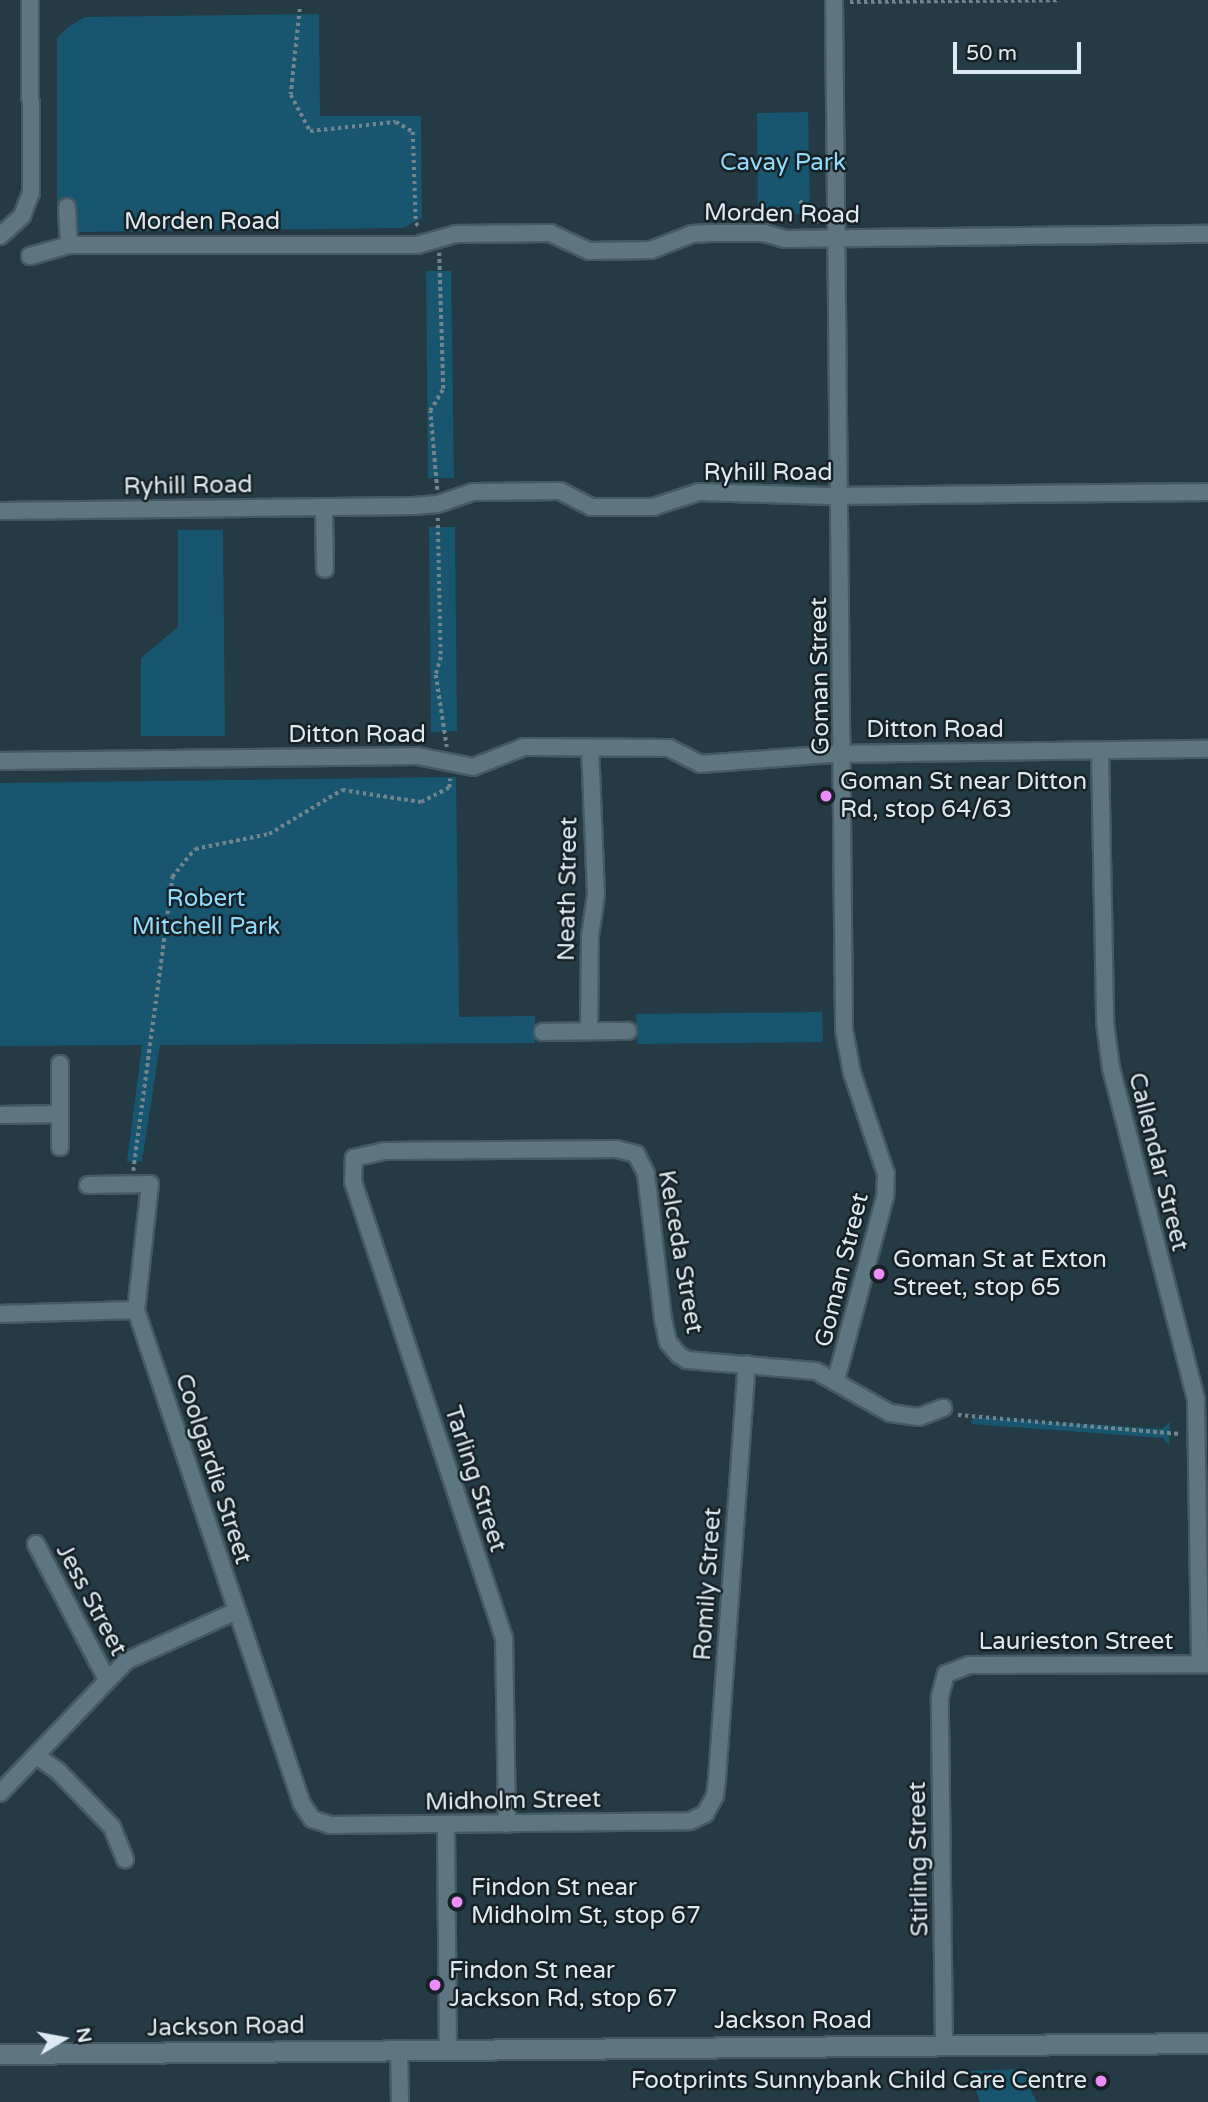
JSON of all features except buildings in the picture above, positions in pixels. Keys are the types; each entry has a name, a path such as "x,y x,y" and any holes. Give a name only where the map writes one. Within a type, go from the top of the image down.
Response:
{"street":[{"path":"0,236 22,216 31,193 30,0"},
{"name":"Goman Street","path":"836,1380 882,1210 886,1174 852,1073 844,1030 838,239 842,1"},
{"path":"67,206 69,245"},
{"name":"Morden Road","path":"30,256 69,245 435,242 456,234 550,233 589,251 652,250 692,234 711,233 838,239 1208,234"},
{"name":"Ryhill Road","path":"0,510 438,504 473,492 560,491 591,507 653,508 699,492 840,496 1208,492"},
{"path":"324,507 325,569"},
{"name":"Ditton Road","path":"0,761 417,756 452,760 473,767 524,747 669,748 700,764 844,754 1208,750"},
{"name":"Neath Street","path":"589,1031 590,936 596,895 590,748"},
{"name":"Callendar Street","path":"1100,751 1105,1023 1111,1068 1196,1399 1204,1664"},
{"path":"543,1032 628,1031"},
{"path":"60,1064 60,1147"},
{"path":"0,1115 60,1114"},
{"name":"Kelceda Street","path":"354,1158 385,1151 616,1149 636,1154 646,1174 668,1342 687,1360 816,1371 890,1413 919,1417 943,1408"},
{"name":"Tarling Street","path":"354,1158 353,1182 504,1638 507,1824"},
{"path":"88,1185 131,1184"},
{"name":"Coolgardie Street","path":"131,1184 150,1184 136,1310 302,1804 313,1819"},
{"path":"0,1314 136,1310"},
{"name":"Romily Street","path":"711,1807 717,1779 747,1364"},
{"name":"Jess Street","path":"36,1544 107,1678"},
{"path":"0,1793 38,1757 107,1678 127,1661 236,1611"},
{"name":"Laurieston Street","path":"946,1674 969,1665 1204,1664"},
{"name":"Stirling Street","path":"944,2044 940,1696 946,1674"},
{"path":"38,1757 58,1771 112,1828 125,1860"},
{"name":"Midholm Street","path":"313,1819 330,1825 690,1821 711,1807"},
{"path":"446,1825 449,2048"},
{"name":"Jackson Road","path":"0,2054 1208,2043"},
{"path":"399,2049 400,2102"}],"path":[{"path":"842,1 1059,0"},
{"path":"131,1184 172,877 195,849 269,834 342,790 401,802 437,796 449,788 452,760 442,730 436,675 441,657 438,504 430,411 443,388 442,268 435,242 416,223 413,132 396,122 310,131 291,95 300,9"},
{"path":"800,201 820,223"},
{"path":"943,1408 973,1419 1195,1435"}],"green space":[{"path":"319,14 320,116 421,116 422,218 403,228 78,232 57,228 57,38 68,27 85,17"},
{"name":"Cavay Park","path":"808,112 810,214 758,214 757,113"},
{"path":"426,271 451,271 454,478 428,478"},
{"path":"429,527 455,527 457,731 431,732"},
{"path":"178,530 223,530 225,736 141,736 141,658 178,627"},
{"name":"Robert Mitchell Park","path":"456,777 459,1017 535,1016 535,1043 160,1045 142,1161 127,1162 142,1045 0,1046 0,783"},
{"path":"822,1012 823,1042 637,1044 636,1014"},
{"path":"973,1417 1162,1429 1170,1422 1169,1446 1163,1438 971,1424"},
{"path":"1029,2069 1031,2091 1037,2102 980,2102 970,2071"}],"place":[{"name":"Goman St near Ditton Rd, stop 64/63","path":"826,796"},
{"name":"Goman St at Exton Street, stop 65","path":"879,1274"},
{"name":"Findon St near Midholm St, stop 67","path":"457,1902"},
{"name":"Findon St near Jackson Rd, stop 67","path":"435,1985"},
{"name":"Footprints Sunnybank Child Care Centre","path":"1101,2081"}]}
